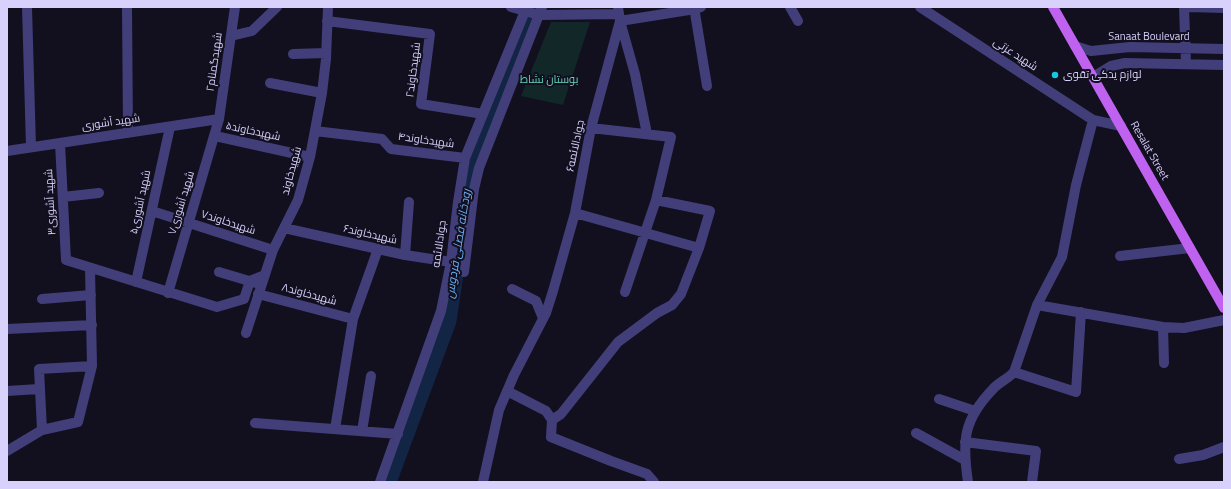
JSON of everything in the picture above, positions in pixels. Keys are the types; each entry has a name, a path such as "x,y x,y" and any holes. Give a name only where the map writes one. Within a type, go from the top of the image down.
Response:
{"main road":[{"name":"Resalat Street","path":"1053,7 1224,308"}],"street":[{"path":"27,7 31,148"},
{"path":"127,7 128,133"},
{"name":"شهیدگمنام۲","path":"220,119 234,7"},
{"path":"231,36 252,32 276,7"},
{"name":"شهیدخاوند","path":"246,333 273,250 298,200 310,157 322,93 326,53 328,7"},
{"path":"511,7 525,11 619,14 697,8 706,86"},
{"path":"790,7 798,21"},
{"name":"شهید عزتی","path":"920,7 1093,120 1121,126"},
{"path":"1184,7 1186,64"},
{"path":"1189,7 1224,8"},
{"name":"جوادالائمه","path":"380,482 441,312 451,262 465,158 525,11"},
{"path":"464,272 478,168 540,11"},
{"path":"619,14 635,74 647,134"},
{"name":"جوادالائمه۶","path":"483,482 499,410 544,318 553,291 574,213 591,128 619,14"},
{"name":"شهیدخاوند۲","path":"327,20 430,34 421,104 483,114"},
{"name":"Sanaat Boulevard","path":"1075,46 1091,51 1130,47 1224,49"},
{"path":"293,54 326,53"},
{"path":"1093,77 1111,66 1125,63 1224,65"},
{"path":"270,83 322,93"},
{"name":"شهید آشوری","path":"7,151 220,119"},
{"name":"شهید آشوری۷","path":"168,293 220,119"},
{"path":"968,482 964,442 968,426 975,411 994,388 1014,372 1036,305 1062,257 1076,185 1093,120"},
{"name":"شهید آشوری۵","path":"136,282 170,127"},
{"path":"591,128 671,136 656,200 625,292"},
{"name":"شهیدخاوند۴","path":"315,131 382,139 390,149 465,158"},
{"name":"شهیدخاوند۵","path":"214,136 310,157"},
{"name":"شهید آشوری۳","path":"60,143 66,260 90,268"},
{"path":"63,197 99,193"},
{"path":"552,420 561,414 618,342 657,313 672,305 681,294 699,248 710,212 656,200"},
{"path":"405,255 409,202"},
{"name":"شهیدخاوند۷","path":"152,211 273,250"},
{"path":"574,213 699,248"},
{"name":"شهیدخاوند۶","path":"284,228 405,255 451,262"},
{"path":"1120,256 1190,248"},
{"path":"335,428 353,319 378,249"},
{"path":"7,451 42,430 78,422 92,366 90,268 217,307 244,299 250,281"},
{"path":"219,272 262,284"},
{"name":"شهیدخاوند۸","path":"262,284 353,319"},
{"path":"512,290 536,301 544,318"},
{"path":"42,299 91,295"},
{"path":"1036,305 1163,327 1184,328 1224,320"},
{"path":"1014,372 1076,392 1081,312"},
{"path":"7,329 92,325"},
{"path":"1163,327 1164,363"},
{"path":"42,430 39,369 92,366"},
{"path":"362,431 371,376"},
{"path":"7,391 39,389"},
{"path":"507,391 546,411 552,420 552,437 647,474 654,482"},
{"path":"939,399 975,411"},
{"path":"255,423 398,434"},
{"path":"916,433 965,460"},
{"path":"964,442 1036,451 1032,482"},
{"path":"1179,459 1203,455 1224,447"}],"green space":[{"name":"بوستان نشاط","path":"551,22 590,22 563,105 521,96"}],"waterway":[{"name":"رودخانه فصلی فردوس","path":"388,482 448,321 470,173 489,120 534,7"}],"place":[{"name":"لوازم یدکی تقوی","path":"1055,75"}]}
